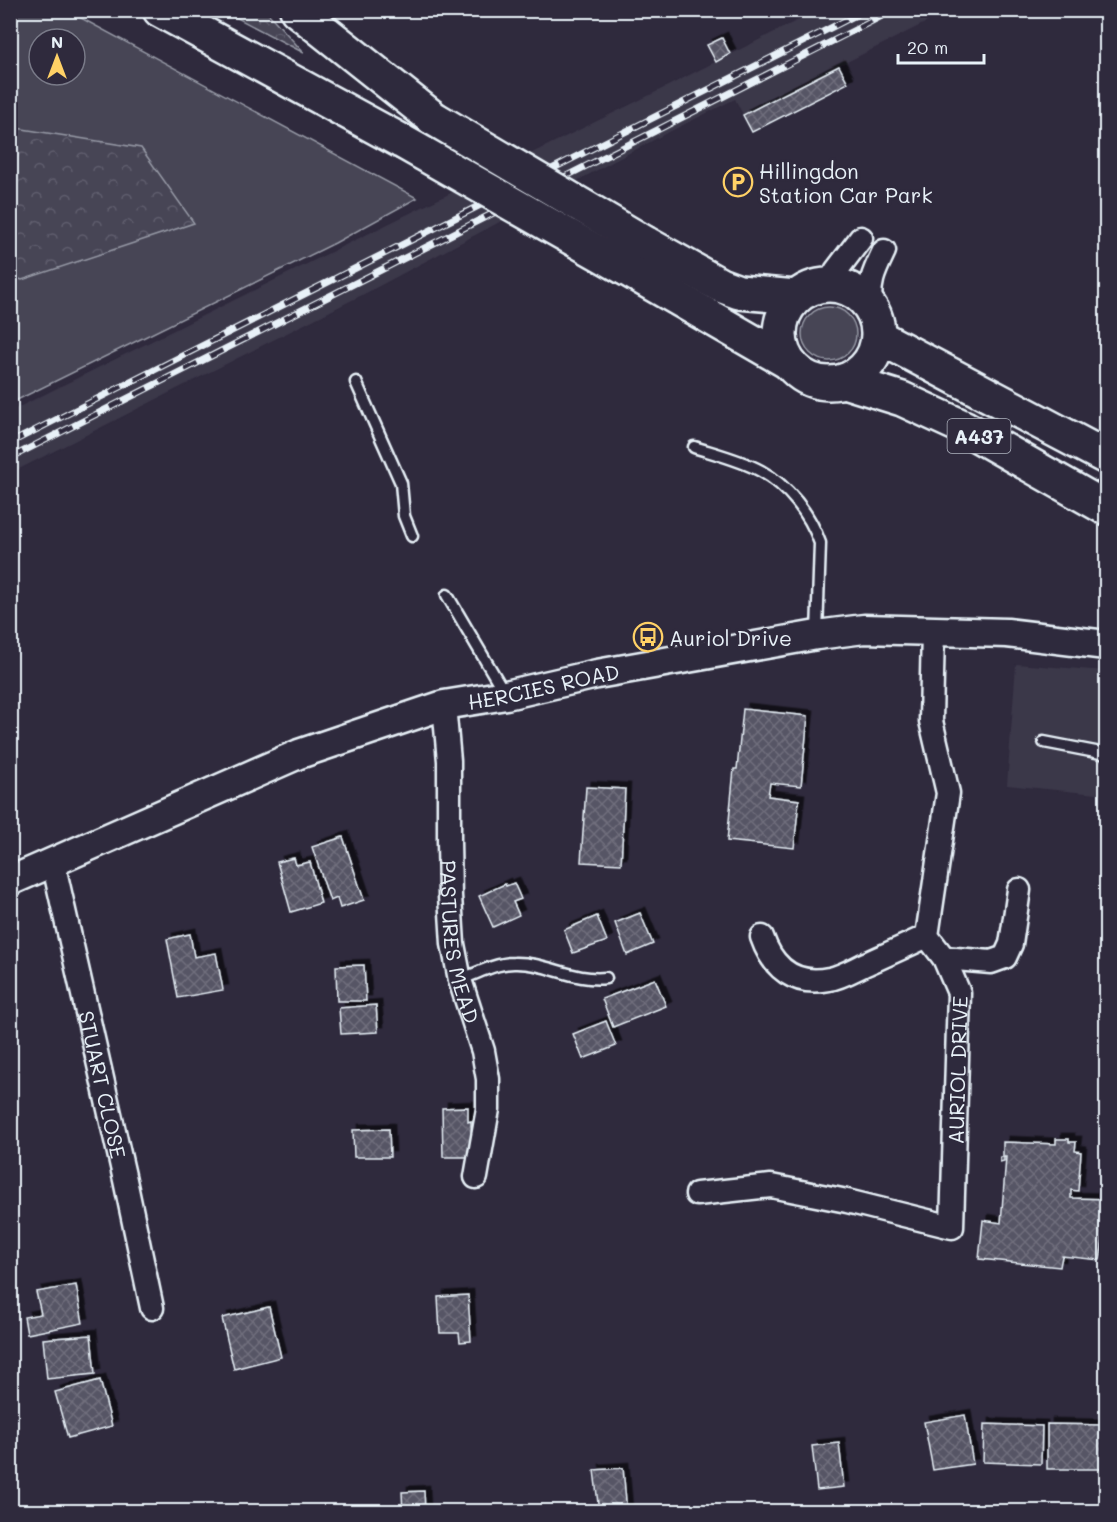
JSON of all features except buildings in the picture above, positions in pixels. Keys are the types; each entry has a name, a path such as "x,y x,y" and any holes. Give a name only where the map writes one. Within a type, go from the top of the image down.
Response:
{"main road":[{"path":"160,10 403,142 635,255 739,292 796,297"},
{"path":"297,10 433,118 635,255 788,362 804,376 824,383 844,381 861,371 873,357 875,322 859,294 844,287 828,284 811,288 796,297 785,311 780,328 781,346 788,362"},
{"name":"A437","path":"875,322 1107,457"},
{"name":"A437","path":"844,381 902,399 964,428 1107,508"}],"street":[{"path":"828,284 861,238"},
{"path":"875,322 869,290 876,267 885,251"},
{"name":"HERCIES ROAD","path":"10,881 299,754 444,705 506,695 597,674 864,629 1007,633 1107,645"},
{"path":"762,937 767,952 779,968 794,977 811,981 831,979 927,936 948,793 931,721 933,630"},
{"name":"PASTURES MEAD","path":"444,705 449,761 450,896 453,944 460,980 483,1051 488,1080 488,1109 476,1177"},
{"name":"STUART CLOSE","path":"53,862 152,1308"},
{"path":"944,958 991,963 1005,957 1011,944 1018,890"},
{"name":"AURIOL DRIVE","path":"697,1194 771,1186 847,1201 951,1227 959,993 944,958 927,936"}],"lane":[{"path":"356,382 401,483 404,516 412,536"},
{"path":"694,447 762,471 793,497 809,518 820,543 818,635"},
{"path":"447,595 506,695"},
{"path":"1044,742 1107,754"},
{"path":"460,980 490,968 512,963 532,964 580,978 594,980 606,978"}],"shaded area":[{"path":"816,11 949,11 839,66 848,83 752,132 735,99 366,293 11,473 11,411 715,62 707,45 722,38 731,54"},
{"path":"1016,664 1106,671 1106,795 1007,785"}],"green space":[{"path":"11,11 68,11 417,198 335,243 11,403"},
{"path":"224,11 266,11 304,53"},
{"path":"10,127 141,148 194,223 22,280 11,276"},
{"path":"824,307 834,307 844,311 852,319 856,334 852,349 844,357 834,361 824,361 814,357 806,349 802,339 802,329 806,319 814,311"}],"railway":[{"path":"10,443 866,10"},
{"path":"10,458 894,10"}],"place":[{"name":"Hillingdon Station Car Park","path":"738,182"},
{"name":"Auriol Drive","path":"648,637"}]}
